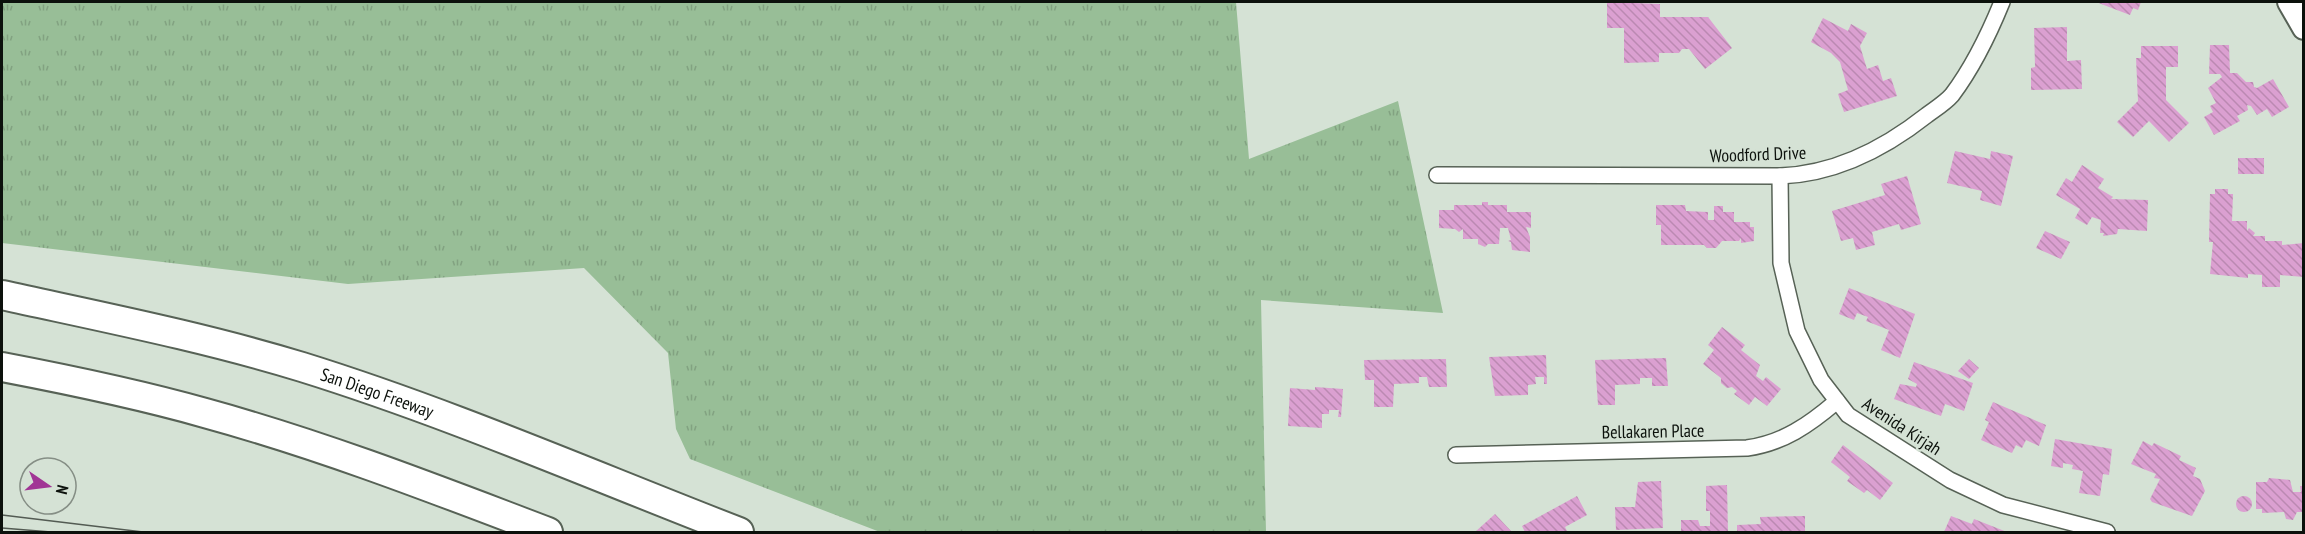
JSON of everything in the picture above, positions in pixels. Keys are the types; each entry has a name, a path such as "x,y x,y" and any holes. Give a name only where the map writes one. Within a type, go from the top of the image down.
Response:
{"highway":[{"name":"San Diego Freeway","path":"2,295 164,331 301,367 400,401 739,532"},
{"path":"2,367 96,385 206,413 389,472 548,532"}],"main road":[{"path":"2289,2 2304,28"}],"street":[{"name":"Woodford Drive","path":"1437,175 1799,176 1845,164 1894,141 1951,96 1990,33 2002,2"},
{"name":"Avenida Kirjah","path":"1780,176 1781,263 1797,331 1821,380 1848,415 1950,480 2003,505 2107,532"},
{"name":"Bellakaren Place","path":"1456,455 1747,448 1770,445 1810,424 1837,401"}],"green space":[{"path":"2,2 1236,2 1249,159 1398,101 1443,313 1261,300 1266,532 880,532 690,459 676,429 668,353 584,268 348,284 2,243"}],"building":[{"path":"1607,2 1660,4 1660,17 1708,17 1732,48 1705,69 1689,49 1682,49 1679,53 1659,53 1659,62 1624,63 1624,28 1607,28"},
{"path":"2096,2 2141,2 2138,10 2133,8 2130,15"},
{"path":"1823,18 1848,31 1851,24 1867,33 1860,46 1867,69 1878,65 1883,81 1891,78 1897,96 1844,112 1838,94 1848,90 1840,62 1831,53 1811,42"},
{"path":"2067,27 2067,61 2081,60 2082,89 2031,90 2031,68 2035,67 2034,28"},
{"path":"2210,45 2229,45 2230,73 2237,73 2246,82 2253,82 2254,87 2257,88 2273,79 2289,107 2272,117 2267,109 2257,115 2251,106 2247,105 2248,110 2237,116 2240,121 2214,135 2204,117 2213,112 2210,106 2216,103 2208,88 2222,77 2220,74 2209,74"},
{"path":"2141,46 2178,46 2178,67 2166,67 2166,100 2189,123 2169,142 2149,121 2133,137 2117,122 2138,101 2136,58 2141,58"},
{"path":"1955,151 1990,159 1991,151 2013,156 2001,206 1980,200 1982,191 1947,183"},
{"path":"2238,158 2264,158 2264,174 2238,174"},
{"path":"2082,165 2104,179 2098,188 2113,197 2111,199 2148,200 2147,231 2118,229 2117,234 2103,236 2104,233 2100,233 2101,220 2092,217 2087,225 2075,218 2080,209 2056,195 2066,178 2072,182"},
{"path":"1907,176 1921,224 1901,230 1899,224 1872,232 1875,245 1856,250 1853,238 1841,241 1832,211 1885,195 1881,184"},
{"path":"2215,189 2228,189 2228,194 2233,194 2232,221 2247,221 2247,231 2249,228 2255,233 2253,236 2265,236 2265,241 2282,241 2282,245 2304,243 2304,277 2280,275 2280,287 2262,287 2262,275 2248,274 2248,278 2210,274 2213,242 2209,242 2210,194 2215,194"},
{"path":"1482,202 1488,202 1488,205 1507,205 1507,212 1531,212 1531,228 1526,227 1530,237 1530,252 1512,250 1511,242 1508,241 1511,240 1508,228 1500,228 1499,244 1488,244 1485,247 1478,244 1478,239 1463,239 1463,229 1459,232 1455,229 1439,228 1439,210 1454,210 1454,205 1482,205"},
{"path":"1656,205 1685,205 1686,211 1708,212 1708,220 1714,220 1714,206 1723,206 1723,212 1734,212 1734,222 1750,222 1750,227 1754,227 1754,241 1741,243 1741,238 1739,241 1722,241 1716,248 1707,248 1704,245 1661,245 1661,225 1656,225"},
{"path":"2045,231 2070,242 2061,259 2036,248"},
{"path":"1849,288 1915,314 1900,358 1881,350 1889,330 1866,321 1868,317 1857,313 1854,320 1839,314"},
{"path":"1722,327 1745,345 1741,350 1760,365 1756,376 1763,381 1766,377 1781,389 1767,406 1755,397 1749,405 1734,394 1737,391 1732,387 1727,388 1721,383 1721,378 1703,364 1714,350 1708,345"},
{"path":"1546,355 1547,384 1544,384 1544,377 1535,377 1536,384 1528,385 1528,395 1495,396 1489,357"},
{"path":"1666,358 1668,386 1652,386 1652,378 1640,378 1640,384 1615,385 1615,405 1598,405 1595,360"},
{"path":"1446,359 1447,387 1429,387 1427,377 1419,377 1419,383 1394,384 1393,407 1374,407 1374,380 1365,380 1364,360"},
{"path":"1969,359 1979,368 1969,379 1958,371"},
{"path":"1914,362 1973,383 1964,411 1945,404 1941,416 1894,399 1900,384 1916,387 1917,384 1908,379"},
{"path":"1315,387 1343,389 1341,417 1338,417 1339,410 1329,410 1329,414 1322,414 1322,428 1288,426 1290,388 1315,390"},
{"path":"1993,402 2046,425 2039,446 2026,440 2022,448 2016,445 2012,453 1981,440 1989,422 1985,420"},
{"path":"2055,439 2112,449 2109,475 2103,474 2100,496 2079,493 2083,471 2072,469 2073,465 2063,463 2063,468 2051,466"},
{"path":"2143,441 2152,446 2154,443 2181,456 2179,460 2196,468 2193,476 2200,479 2205,491 2192,516 2152,502 2150,499 2160,479 2154,478 2156,474 2131,464"},
{"path":"1843,445 1893,483 1880,500 1867,490 1864,493 1847,481 1850,477 1831,462"},
{"path":"2269,478 2290,480 2293,492 2301,492 2300,486 2304,486 2304,512 2297,512 2293,520 2286,519 2284,512 2262,513 2262,509 2256,509 2256,482 2267,482"},
{"path":"1661,481 1663,528 1616,530 1615,507 1635,507 1638,482"},
{"path":"1727,485 1728,532 1681,532 1681,520 1698,520 1700,526 1710,526 1710,511 1706,511 1706,486"},
{"path":"1577,496 1587,515 1565,527 1567,531 1525,532 1522,526"},
{"path":"2241,496 2247,496 2252,504 2250,510 2241,512 2236,507 2236,501"},
{"path":"1495,514 1512,532 1475,532"},
{"path":"1805,516 1805,532 1737,532 1737,525 1761,524 1760,517"},
{"path":"1951,516 1972,524 1974,519 2007,532 1944,532"}],"tram line":[{"path":"2,515 143,532"},
{"path":"2,528 51,532"}]}
